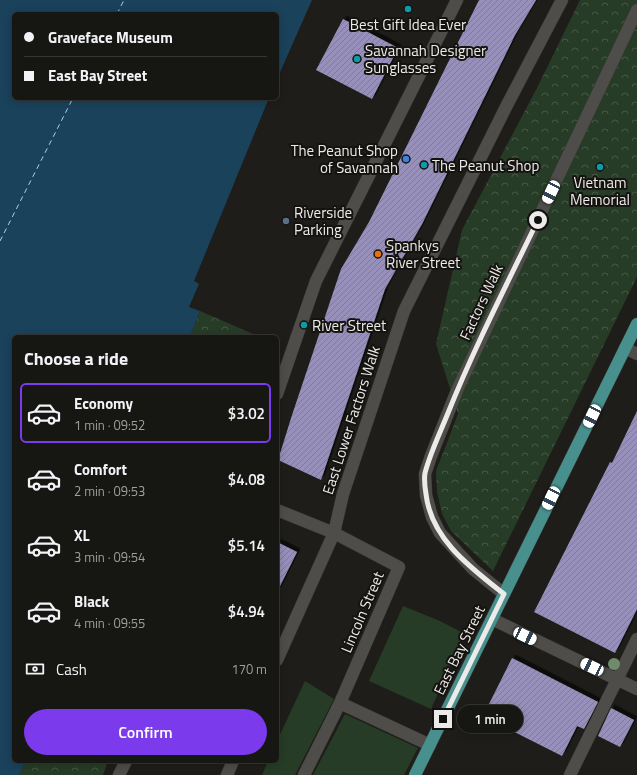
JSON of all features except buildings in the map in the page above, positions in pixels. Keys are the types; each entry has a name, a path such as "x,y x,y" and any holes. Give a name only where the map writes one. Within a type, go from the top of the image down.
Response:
{"main road":[{"name":"East Bay Street","path":"415,775 637,324"}],"street":[{"path":"279,388 316,281 457,0"},
{"name":"East Lower Factors Walk","path":"279,656 334,533 343,494 404,311 507,105 562,0"},
{"name":"Factors Walk","path":"504,594 473,570 440,533 432,517 426,495 425,474 458,388 637,10"},
{"path":"625,348 637,354"},
{"name":"Lincoln Street","path":"279,511 334,533 399,567 340,703"},
{"path":"492,619 637,689"},
{"path":"570,775 637,639"},
{"path":"304,775 340,703 430,745"},
{"path":"119,775 125,763"},
{"path":"227,775 232,763"}],"green space":[{"path":"580,0 637,0 637,277 493,571 451,531 442,514 437,492 436,471 458,414 436,344 462,230 538,86"},
{"path":"200,311 255,335 191,335"},
{"path":"403,606 440,621 465,634 431,709 369,681"},
{"path":"305,681 334,699 295,775 262,775 267,763 279,763 279,737"},
{"path":"345,714 418,748 404,775 313,775"},
{"path":"25,763 107,763 103,775 19,775"}],"water":[{"path":"0,0 312,0 279,74 279,12 12,12 12,100 268,100 194,281 199,284 189,307 200,311 191,335 12,335 12,763 25,763 19,775 0,775"}],"ferry route":[{"path":"118,12 124,0"},
{"path":"0,241 72,100"}],"place":[{"name":"Best Gift Idea Ever","path":"408,9"},
{"name":"Savannah Designer Sunglasses","path":"357,59"},
{"name":"The Peanut Shop of Savannah","path":"406,159"},
{"name":"The Peanut Shop","path":"424,165"},
{"name":"Vietnam Memorial","path":"600,167"},
{"name":"Riverside Parking","path":"286,221"},
{"name":"Spankys River Street","path":"378,254"},
{"name":"River Street","path":"304,325"}],"route":[{"path":"443,719 504,594 473,570 454,551 440,533 432,517 426,495 425,474 458,388 538,220"}]}
